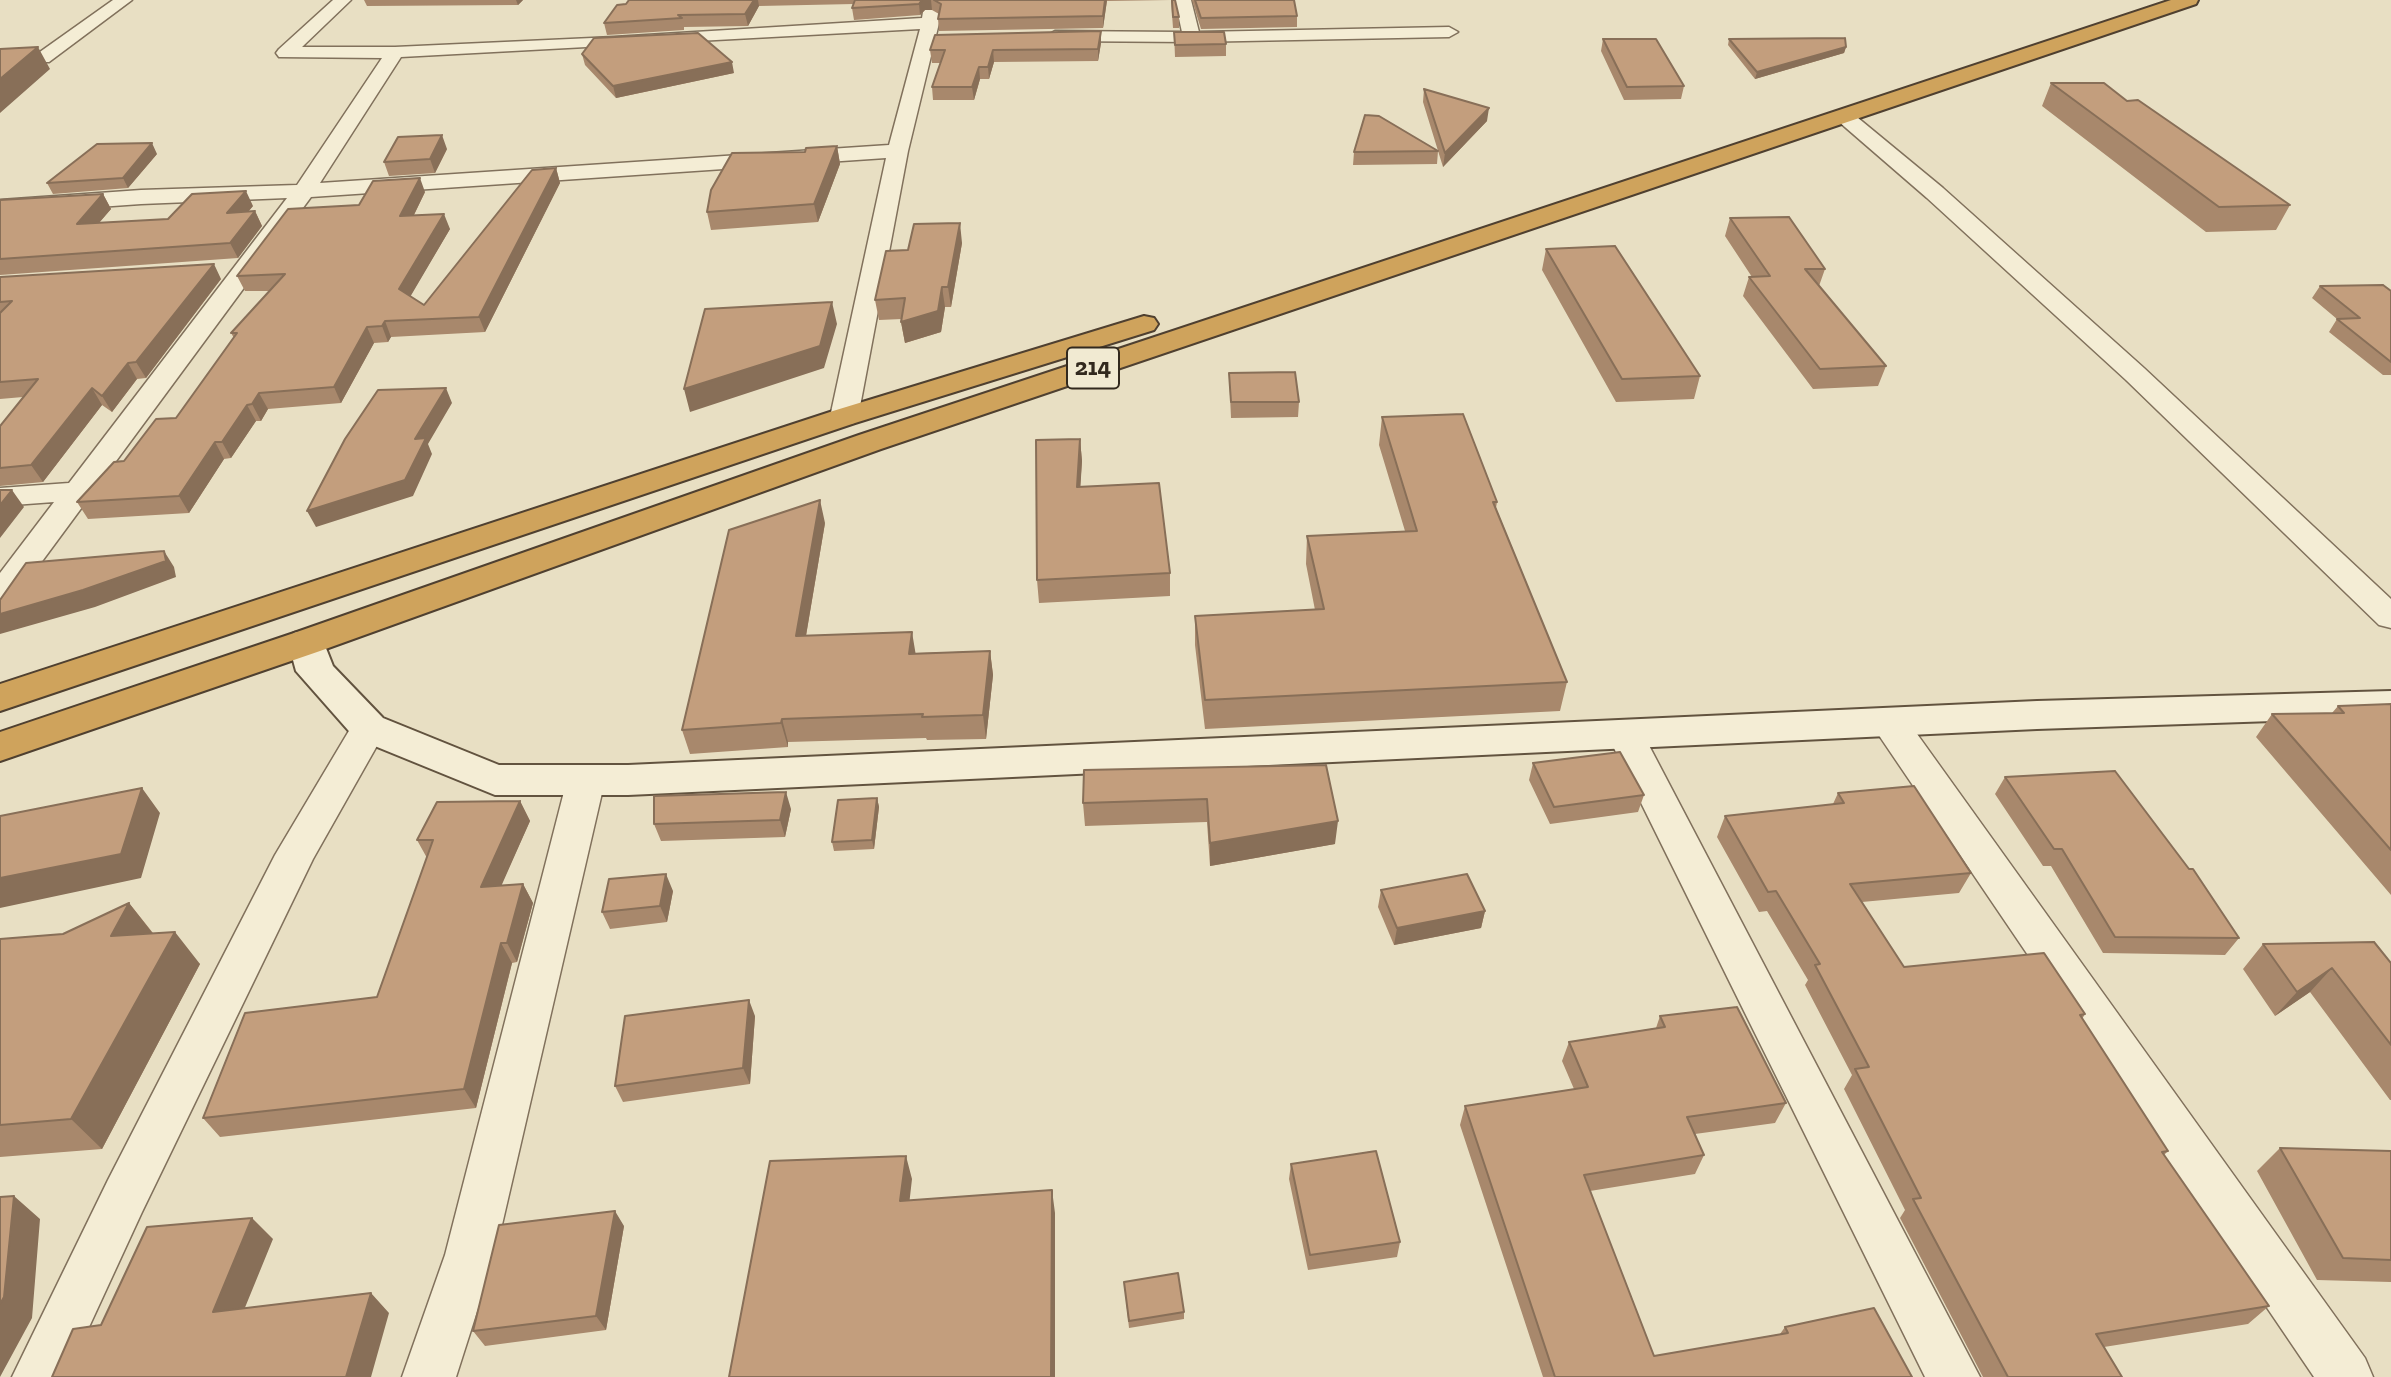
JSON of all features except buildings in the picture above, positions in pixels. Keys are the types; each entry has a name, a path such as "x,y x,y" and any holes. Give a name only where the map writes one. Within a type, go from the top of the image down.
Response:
{"highway":[{"name":"214","path":"0,698 844,417 1292,277 2126,0"},
{"name":"214","path":"0,747 307,642 870,442 2189,0"},
{"path":"368,576 385,614"},
{"path":"224,624 238,666"}],"street":[{"path":"43,58 124,0"},
{"path":"342,0 285,53 395,52 932,34"},
{"path":"844,417 898,151 932,34 933,0"},
{"path":"1183,0 1192,37"},
{"path":"1036,36 1192,37 1449,32"},
{"path":"0,595 304,191 395,52"},
{"path":"1844,117 1935,193 2135,374 2391,617"},
{"path":"0,207 141,197 304,191 898,151"},
{"path":"217,270 244,268"},
{"path":"0,497 76,491"},
{"path":"307,642 315,671 369,728 495,780 586,780 1889,722 2391,704"},
{"path":"1889,722 2346,1377"},
{"path":"38,1377 295,855 369,728"},
{"path":"1625,734 1953,1377"},
{"path":"429,1377 470,1255 586,780"}]}
